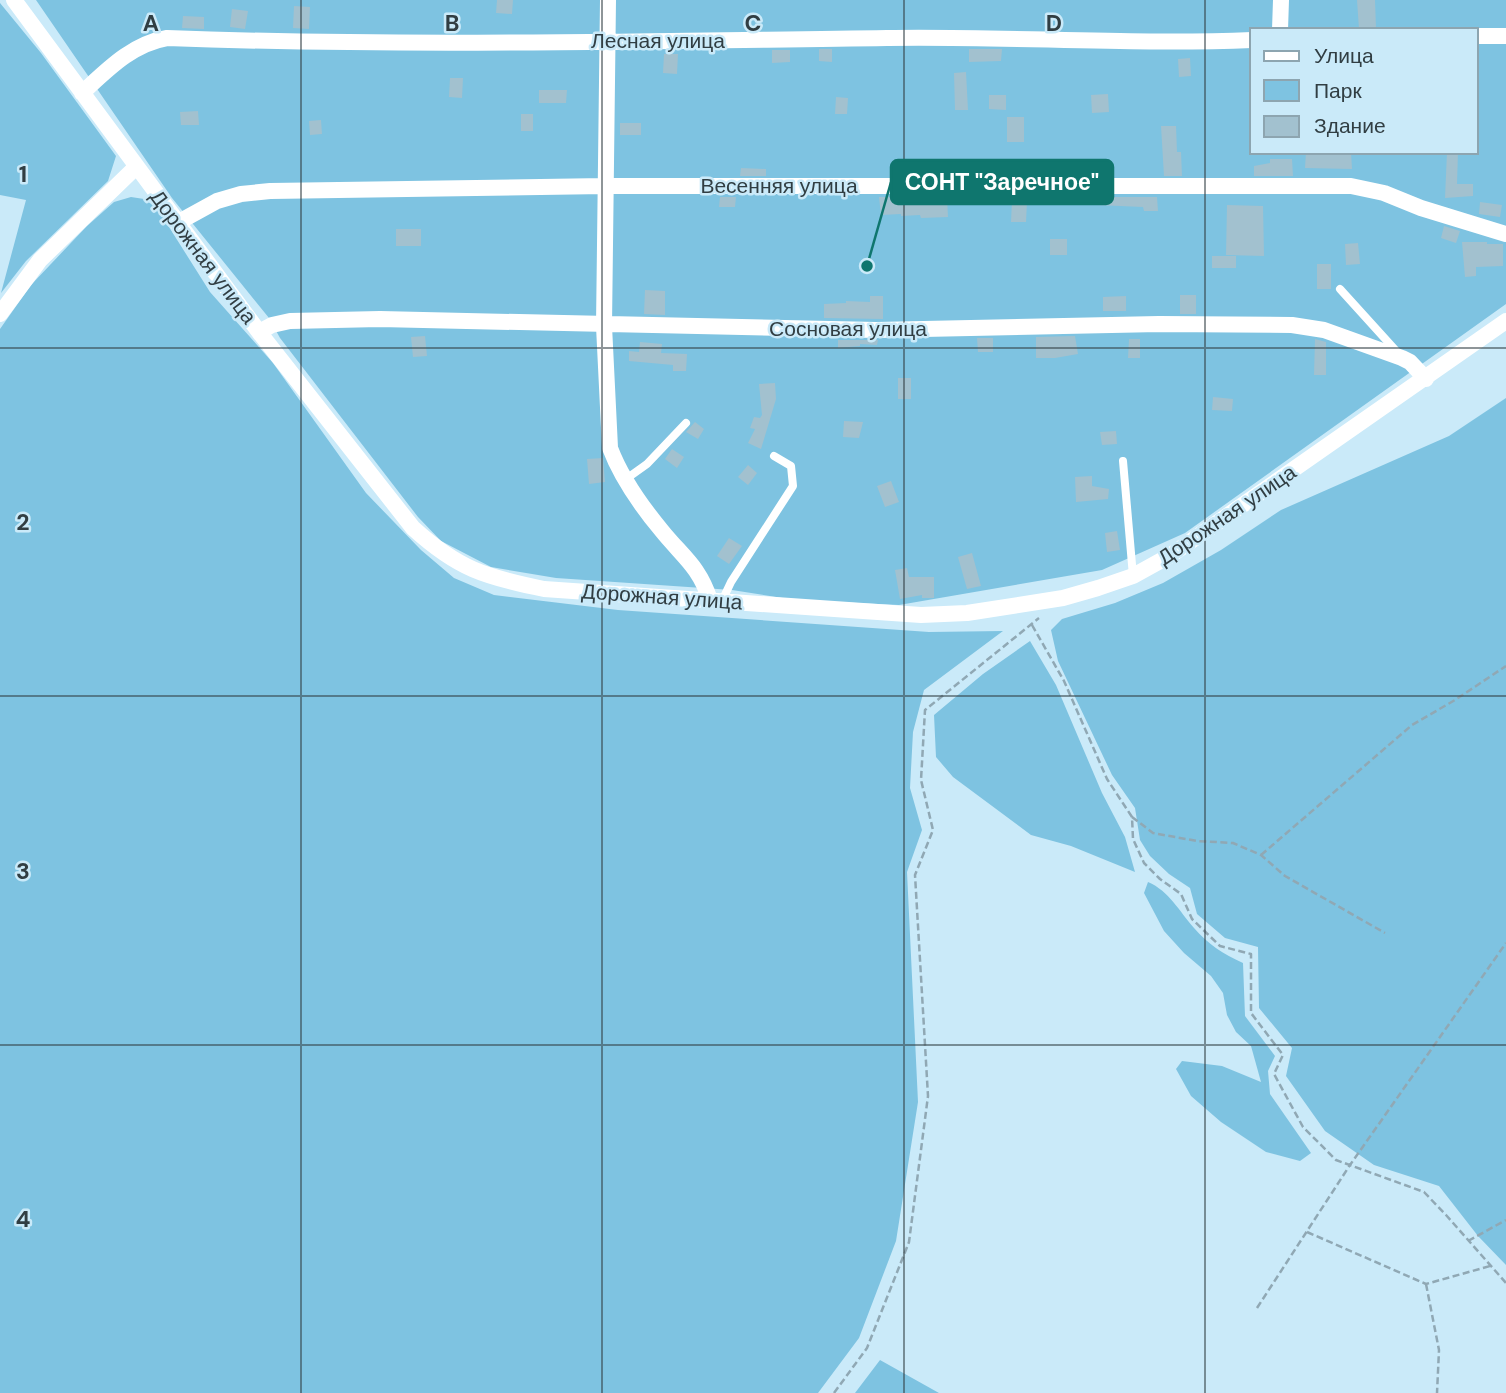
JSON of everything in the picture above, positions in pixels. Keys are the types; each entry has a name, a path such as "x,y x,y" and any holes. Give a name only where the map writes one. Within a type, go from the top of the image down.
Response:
{"street":[{"name":"Дорожная улица","path":"14,0 259,332 413,528 439,551 467,567 499,580 544,589 920,615 967,613 1063,598 1133,576 1171,555 1506,321"},
{"path":"608,0 604,326 610,448 626,479 662,531 697,570 716,601"},
{"path":"1280,28 1281,0"},
{"path":"1478,37 1506,36"},
{"name":"Лесная улица","path":"82,93 134,49 152,40 167,38 345,42 889,38 1183,43 1250,40"},
{"path":"0,314 40,260 136,167"},
{"name":"Весенняя улица","path":"177,223 217,201 241,194 270,191 605,186 1351,187 1384,193 1420,208 1506,234"},
{"name":"Сосновая улица","path":"259,332 272,325 290,321 380,319 876,330 1159,324 1292,325 1324,330 1402,358 1410,362 1426,379"}],"lane":[{"path":"1340,289 1402,358"},
{"path":"626,479 647,464 686,423"},
{"path":"716,601 793,486 792,466 774,456"},
{"path":"1123,461 1133,576"}],"path":[{"path":"834,1393 867,1348 909,1242 928,1096 915,875 933,830 921,780 925,709 1042,615"},
{"path":"1031,624 1064,681 1107,779 1132,817 1153,833 1197,841 1233,843 1261,855 1285,876 1385,933"},
{"path":"1261,855 1346,785 1412,725 1506,666"},
{"path":"1132,817 1133,839 1144,863 1181,894 1192,919 1220,946 1251,954 1251,1013 1283,1055 1274,1074 1303,1127 1336,1160 1424,1192 1506,1283"},
{"path":"1257,1308 1350,1165 1506,943"},
{"path":"1468,1241 1506,1220"},
{"path":"1307,1232 1426,1284 1490,1266"},
{"path":"1426,1284 1439,1350 1437,1393"}],"green space":[{"path":"36,0 1506,0 1506,304 1185,533 1102,570 899,605 795,600 732,590 556,578 491,567 441,541 418,517 280,338 269,318 172,198"},
{"path":"0,3 41,53 116,156 108,181 26,261 1,293 26,200 0,195"},
{"path":"131,197 144,199 157,208 210,292 273,363 366,493 421,550 454,578 494,595 618,610 929,632 1003,631 924,690 913,732 910,788 922,830 907,872 918,1102 896,1241 859,1338 818,1393 0,1393 0,329 31,285 87,226 114,202"},
{"path":"1506,398 1506,1265 1478,1236 1439,1186 1374,1165 1325,1131 1286,1076 1292,1048 1259,1008 1258,947 1225,938 1197,914 1190,888 1169,874 1150,856 1140,840 1135,808 1112,775 1058,661 1051,630 1062,619 1115,603 1163,583 1221,550 1281,510 1449,436"},
{"path":"1030,641 1056,685 1102,793 1125,837 1135,872 1071,846 1031,835 953,777 936,757 934,715 983,674"},
{"path":"1148,882 1168,896 1205,939 1243,963 1245,1016 1275,1056 1268,1071 1270,1094 1311,1153 1300,1161 1266,1152 1221,1122 1191,1096 1176,1069 1182,1061 1222,1066 1261,1082 1251,1046 1236,1032 1227,1015 1223,993 1211,976 1164,931 1144,893"},
{"path":"880,1360 939,1393 855,1393"}],"building":[{"path":"497,0 513,0 512,14 496,13"},
{"path":"1357,0 1375,0 1376,28 1359,28"},
{"path":"294,6 310,7 309,29 293,28"},
{"path":"232,9 248,11 245,29 230,27"},
{"path":"183,16 204,17 204,29 182,28"},
{"path":"819,49 832,49 832,62 819,61"},
{"path":"969,49 1002,49 1001,61 969,62"},
{"path":"772,50 790,50 790,62 772,63"},
{"path":"664,54 678,54 677,74 663,73"},
{"path":"1190,58 1191,76 1179,77 1178,59"},
{"path":"966,72 968,110 955,110 954,73"},
{"path":"450,78 463,78 462,98 449,97"},
{"path":"539,90 567,90 566,103 539,103"},
{"path":"1108,94 1109,112 1092,113 1091,95"},
{"path":"989,95 1006,95 1006,110 989,109"},
{"path":"836,97 848,98 847,114 835,114"},
{"path":"198,111 199,125 181,125 180,112"},
{"path":"521,114 533,114 533,131 521,131"},
{"path":"1007,117 1024,117 1024,142 1007,142"},
{"path":"321,120 322,134 310,135 309,121"},
{"path":"620,123 641,123 641,135 620,135"},
{"path":"1161,126 1176,126 1177,152 1181,152 1182,176 1164,176"},
{"path":"1306,154 1351,154 1352,169 1305,168"},
{"path":"1447,154 1458,154 1457,184 1473,184 1473,196 1445,198"},
{"path":"1270,159 1292,159 1293,176 1254,176 1254,166 1270,163"},
{"path":"741,168 766,169 766,176 740,176"},
{"path":"720,197 736,197 735,207 719,207"},
{"path":"879,197 947,197 948,217 881,215"},
{"path":"1097,197 1157,197 1158,211 1144,211 1143,207 1097,205"},
{"path":"1012,201 1027,201 1026,222 1011,222"},
{"path":"1480,202 1502,205 1500,217 1479,214"},
{"path":"1227,205 1263,206 1264,256 1226,255"},
{"path":"1444,226 1460,231 1456,243 1441,238"},
{"path":"396,229 421,229 421,246 396,246"},
{"path":"1050,239 1067,239 1067,255 1050,255"},
{"path":"1462,242 1503,244 1503,266 1476,267 1476,276 1465,277"},
{"path":"1358,243 1360,264 1346,265 1345,244"},
{"path":"1212,256 1236,256 1236,268 1212,268"},
{"path":"1317,264 1331,264 1331,289 1317,289"},
{"path":"645,290 665,291 665,315 644,314"},
{"path":"1180,295 1196,295 1196,314 1180,314"},
{"path":"870,296 883,296 883,319 824,318 824,304 870,302"},
{"path":"1126,296 1126,311 1103,311 1103,297"},
{"path":"425,336 427,356 413,357 411,337"},
{"path":"1075,336 1078,354 1036,358 1036,337"},
{"path":"977,338 993,338 993,352 978,352"},
{"path":"1129,339 1140,339 1140,358 1128,358"},
{"path":"1315,339 1326,342 1326,375 1314,375"},
{"path":"838,340 878,340 877,345 860,344 838,348"},
{"path":"640,342 662,344 661,353 687,354 686,371 673,371 673,365 629,361 629,351 639,352"},
{"path":"898,378 911,378 911,399 898,399"},
{"path":"775,383 776,399 761,449 748,443 755,429 750,428 754,417 760,418 762,415 759,384"},
{"path":"1213,397 1233,399 1232,411 1212,410"},
{"path":"844,421 863,422 859,438 843,437"},
{"path":"695,422 704,429 698,439 686,432"},
{"path":"1116,431 1117,444 1102,445 1100,432"},
{"path":"672,449 684,457 677,468 665,459"},
{"path":"603,458 605,482 589,484 587,459"},
{"path":"748,465 757,473 748,485 738,477"},
{"path":"1092,476 1092,486 1109,489 1108,499 1076,502 1075,477"},
{"path":"891,481 899,502 885,507 877,486"},
{"path":"1117,531 1120,550 1107,552 1105,533"},
{"path":"729,538 742,546 729,564 717,556"},
{"path":"972,553 981,586 967,589 958,557"},
{"path":"907,568 909,577 934,577 934,598 922,598 922,595 900,599 895,570"}],"place":[{"name":"СОНТ \"Заречное\"","path":"867,266"}]}
